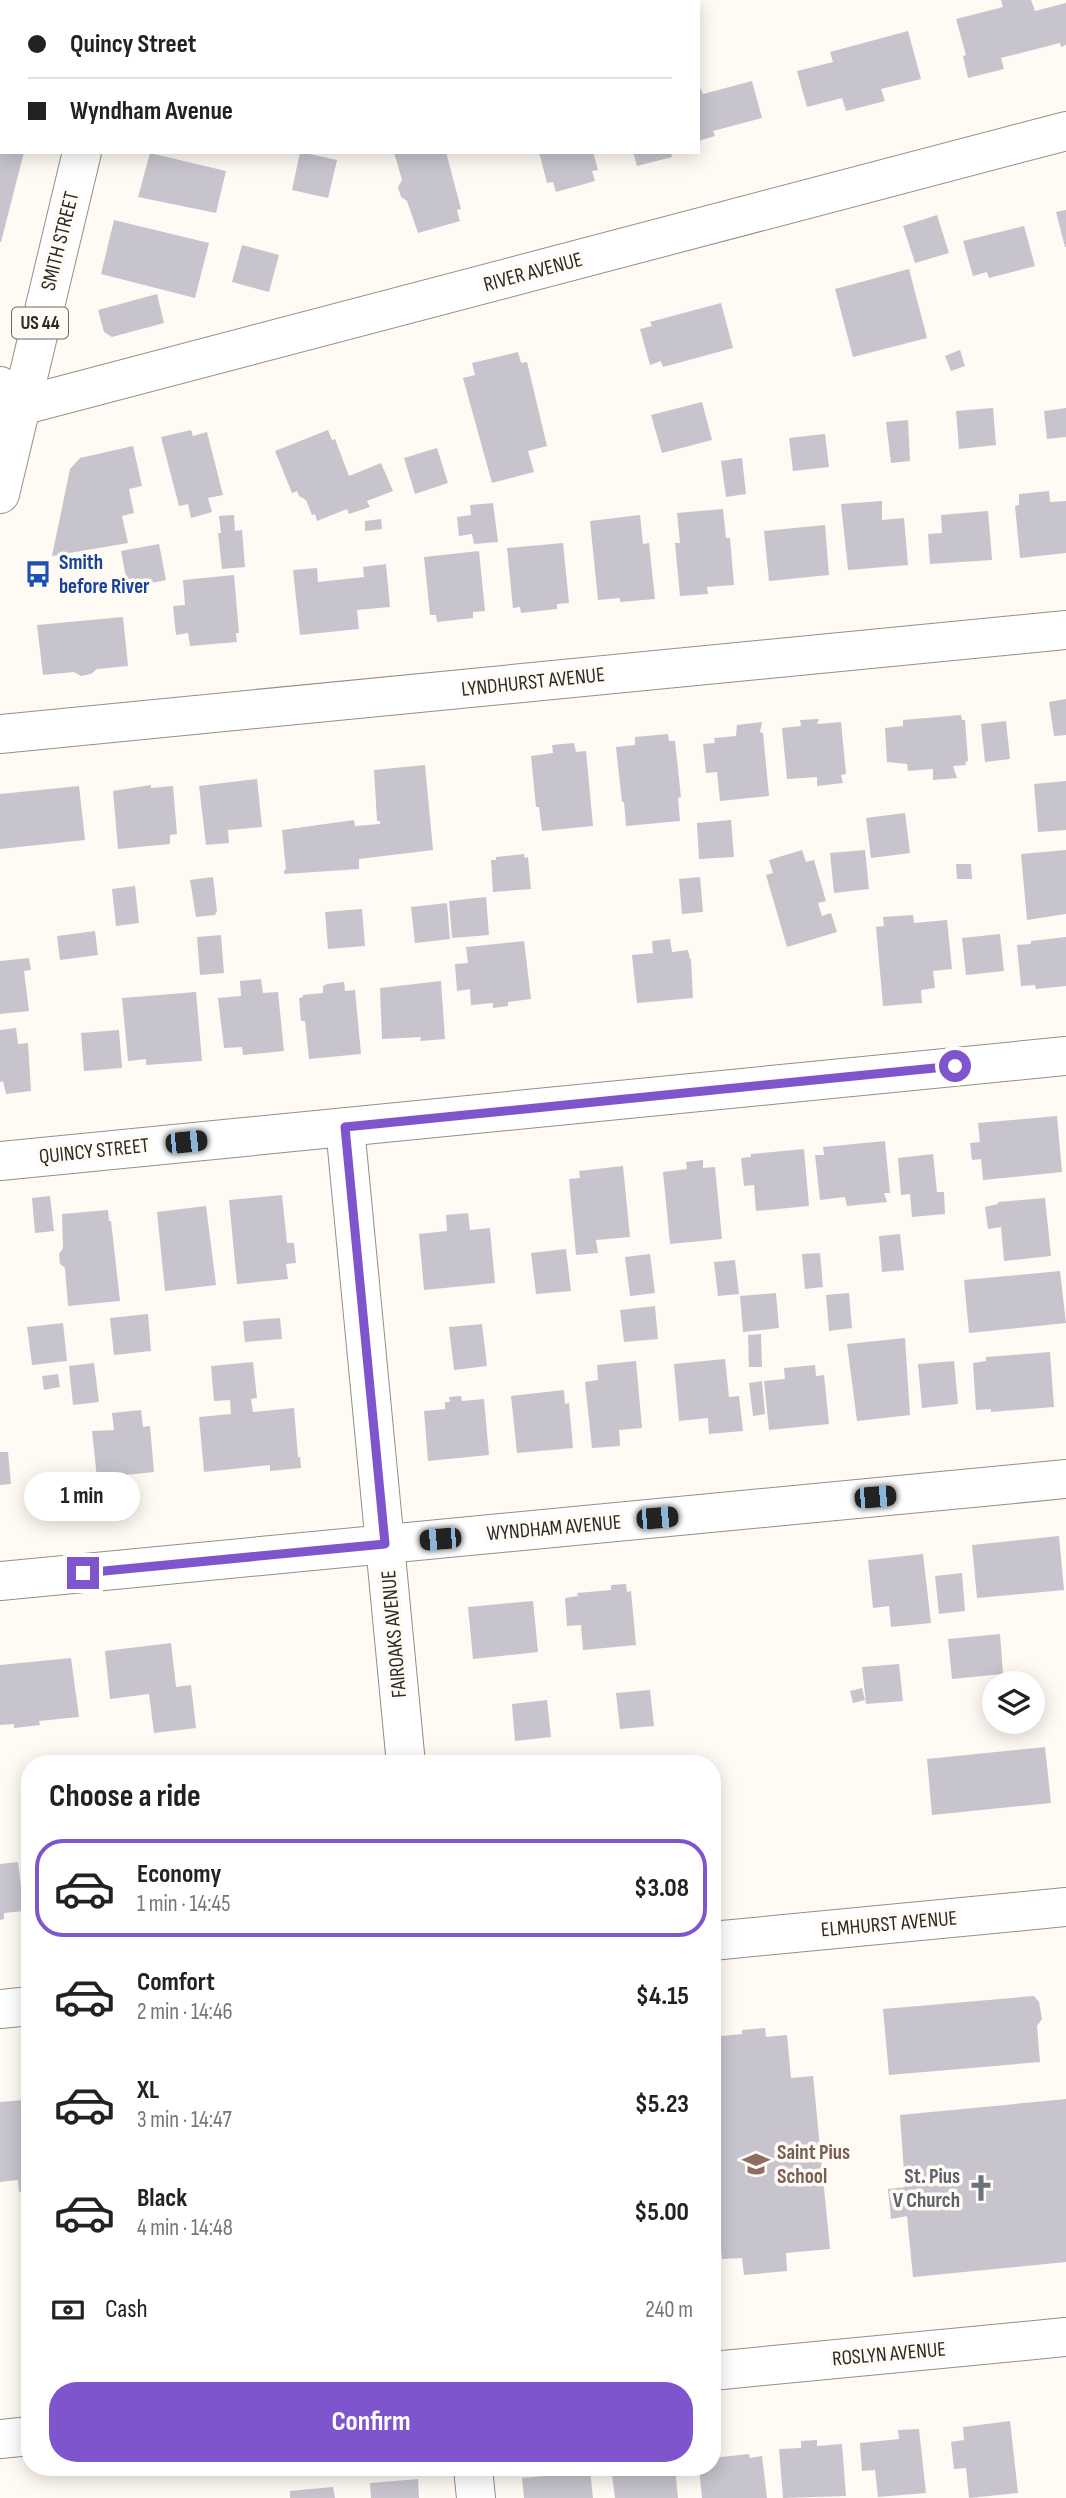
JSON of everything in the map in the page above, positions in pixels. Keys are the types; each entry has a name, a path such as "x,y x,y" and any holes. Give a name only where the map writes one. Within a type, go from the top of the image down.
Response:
{"street":[{"name":"RIVER AVENUE","path":"7,402 1066,131"},
{"name":"SMITH STREET","path":"0,494 7,402 81,154"},
{"name":"LYNDHURST AVENUE","path":"0,734 1066,630"},
{"name":"QUINCY STREET","path":"0,1161 1066,1055"},
{"name":"FAIROAKS AVENUE","path":"345,1127 405,1755"},
{"name":"WYNDHAM AVENUE","path":"0,1581 1066,1479"},
{"name":"ELMHURST AVENUE","path":"721,1940 1066,1907"},
{"path":"0,2009 21,2007"},
{"name":"ROSLYN AVENUE","path":"721,2370 1066,2337"},
{"path":"0,2439 21,2437"},
{"path":"475,2476 476,2498"}],"building":[{"path":"1001,0 1031,0 1035,11 1066,3 1066,45 1061,47 1060,43 1001,58 1004,69 968,78 963,56 966,55 956,19 1003,7"},
{"path":"908,31 921,79 881,89 885,101 846,111 842,98 807,107 797,71 833,62 830,52"},
{"path":"752,81 762,118 713,131 715,136 700,140 700,89 703,94"},
{"path":"0,154 23,154 1,242"},
{"path":"150,154 226,171 216,213 138,197"},
{"path":"300,154 337,160 328,198 292,190"},
{"path":"395,154 447,154 461,209 457,210 460,221 418,233 407,201 401,197 398,187 402,180"},
{"path":"540,154 594,154 598,170 592,171 595,181 556,192 553,182 547,183"},
{"path":"634,154 671,154 672,157 637,166"},
{"path":"1066,210 1066,247 1065,247 1056,212"},
{"path":"937,215 949,253 915,263 903,226"},
{"path":"114,220 209,243 195,298 101,274"},
{"path":"1024,226 1035,266 989,278 987,272 973,276 963,241"},
{"path":"242,245 279,255 269,292 232,282"},
{"path":"909,269 927,338 853,357 835,289"},
{"path":"157,294 164,323 112,337 104,332 98,310"},
{"path":"721,303 733,348 663,367 661,361 650,365 640,329 652,326 650,322"},
{"path":"960,350 965,366 951,371 945,356"},
{"path":"518,352 521,363 527,362 547,446 528,451 534,472 492,483 463,378 475,375 472,363"},
{"path":"702,402 712,440 662,453 651,415"},
{"path":"993,408 996,445 959,449 956,411"},
{"path":"1066,408 1066,437 1047,439 1044,411"},
{"path":"908,420 910,461 891,463 886,422"},
{"path":"191,430 193,436 207,432 223,495 208,498 212,512 191,518 188,504 179,506 161,437"},
{"path":"328,430 332,440 335,439 349,476 381,463 393,491 367,501 370,507 349,514 347,509 317,521 306,500 299,496 297,491 292,493 275,451"},
{"path":"825,434 829,467 793,471 789,438"},
{"path":"133,446 142,486 129,489 134,513 122,516 128,543 52,556 70,469 80,458"},
{"path":"437,448 448,483 415,494 404,458"},
{"path":"742,458 746,494 726,497 721,461"},
{"path":"1049,491 1050,502 1066,501 1066,553 1020,558 1015,506 1019,505 1019,494"},
{"path":"882,501 882,520 904,518 908,565 848,570 841,504"},
{"path":"493,503 498,542 474,544 472,534 459,536 457,517 471,515 470,505"},
{"path":"723,509 726,538 730,538 734,585 707,587 708,594 680,596 675,543 680,543 677,513"},
{"path":"988,511 992,560 930,564 928,534 942,533 941,515"},
{"path":"234,515 235,531 242,530 245,567 222,569 219,516"},
{"path":"640,515 643,544 649,543 655,599 620,602 620,598 598,600 590,521"},
{"path":"381,519 382,529 365,531 365,521"},
{"path":"825,525 829,575 769,581 764,531"},
{"path":"563,543 569,603 557,604 557,609 521,613 520,607 513,608 507,548"},
{"path":"159,544 166,580 128,588 121,551"},
{"path":"479,551 485,611 473,612 473,618 437,622 436,615 430,615 424,557"},
{"path":"386,564 390,607 357,610 359,629 300,635 293,570 317,568 318,582 364,577 363,567"},
{"path":"234,575 239,633 236,633 237,642 190,646 188,633 176,635 173,606 185,605 183,580"},
{"path":"123,617 128,666 97,669 91,674 81,676 74,672 43,675 37,625"},
{"path":"1066,699 1066,735 1054,736 1049,702"},
{"path":"961,715 962,720 965,720 968,761 965,762 966,765 953,766 957,778 933,780 933,769 908,771 907,764 887,762 885,728 903,726 903,720"},
{"path":"819,719 817,724 841,722 846,774 841,775 843,783 817,786 817,777 787,779 782,728 801,726 800,720"},
{"path":"1006,721 1010,759 985,762 981,724"},
{"path":"762,722 760,732 763,733 769,796 720,801 717,772 706,773 703,744 715,743 714,738 736,736 737,725"},
{"path":"668,734 669,741 675,741 681,797 678,798 680,821 626,826 616,747 635,745 635,737"},
{"path":"574,743 576,752 586,751 593,826 542,831 539,807 536,807 531,756 553,753 552,745"},
{"path":"425,765 433,850 359,859 359,869 284,874 286,870 282,830 354,820 355,826 380,824 380,821 377,821 374,770"},
{"path":"257,779 262,827 228,830 229,843 206,845 199,786"},
{"path":"1066,781 1066,830 1038,832 1034,784"},
{"path":"151,785 151,788 173,786 177,834 170,835 170,844 118,849 113,791"},
{"path":"79,786 85,840 0,849 0,794"},
{"path":"905,813 910,853 871,858 866,818"},
{"path":"731,820 734,857 699,859 697,823"},
{"path":"802,850 806,862 814,860 826,901 818,903 822,916 831,913 837,932 787,947 766,875 773,873 769,860"},
{"path":"865,850 869,889 834,893 830,853"},
{"path":"1066,850 1066,914 1027,920 1021,854"},
{"path":"524,854 525,858 528,857 531,889 493,892 491,860"},
{"path":"956,864 971,864 972,879 957,879"},
{"path":"213,877 217,911 215,915 196,917 190,880"},
{"path":"700,877 703,912 682,914 679,879"},
{"path":"135,886 139,923 116,926 112,889"},
{"path":"486,897 489,935 452,938 449,901"},
{"path":"447,903 450,939 415,943 411,907"},
{"path":"362,909 365,946 328,949 325,912"},
{"path":"913,915 914,923 947,920 952,969 933,971 935,988 921,990 922,1003 883,1006 876,927 884,926 883,917"},
{"path":"95,931 98,955 60,960 57,936"},
{"path":"1000,934 1004,971 966,975 962,938"},
{"path":"221,935 224,973 200,975 197,937"},
{"path":"1066,937 1066,986 1036,989 1035,985 1021,986 1017,945"},
{"path":"670,939 672,952 688,950 693,998 637,1003 632,955 653,953 652,941"},
{"path":"524,941 531,999 508,1002 508,1006 493,1008 493,1003 471,1005 470,989 457,991 455,964 468,963 466,947"},
{"path":"29,958 31,970 24,971 29,1011 0,1014 0,961"},
{"path":"261,979 263,993 278,992 284,1051 243,1055 242,1047 224,1048 218,998 241,996 240,981"},
{"path":"441,981 445,1039 382,1039 380,988"},
{"path":"344,982 345,991 355,990 361,1054 309,1059 305,1021 301,1021 299,998 303,995 323,993 323,986 327,984"},
{"path":"196,992 202,1061 146,1065 146,1059 128,1061 122,998"},
{"path":"16,1028 18,1044 28,1043 31,1091 6,1094 3,1081 0,1082 0,1030"},
{"path":"119,1030 122,1068 84,1071 81,1033"},
{"path":"1057,1116 1062,1172 983,1180 981,1159 972,1160 970,1143 980,1142 978,1123"},
{"path":"885,1141 890,1193 884,1193 887,1202 847,1206 845,1197 820,1200 815,1155 824,1155 823,1147"},
{"path":"804,1149 809,1206 756,1211 754,1185 744,1186 741,1158 751,1157 751,1154"},
{"path":"933,1154 937,1192 944,1192 945,1214 912,1217 910,1194 901,1195 898,1158"},
{"path":"703,1160 703,1168 715,1167 722,1239 670,1244 663,1172 687,1169 686,1162"},
{"path":"623,1166 630,1237 596,1240 598,1253 576,1255 569,1179 580,1178 579,1171"},
{"path":"282,1195 287,1243 294,1243 296,1263 286,1264 288,1279 237,1284 229,1200"},
{"path":"50,1196 54,1231 35,1233 32,1198"},
{"path":"1045,1198 1051,1256 1004,1261 1001,1227 988,1229 985,1207 998,1202"},
{"path":"206,1206 216,1285 165,1291 157,1212"},
{"path":"108,1210 120,1301 68,1306 65,1268 60,1264 59,1254 63,1248 62,1214"},
{"path":"468,1213 470,1230 490,1228 495,1283 424,1290 419,1234 447,1231 446,1215"},
{"path":"900,1234 904,1270 882,1272 879,1236"},
{"path":"566,1249 571,1291 536,1294 531,1253"},
{"path":"820,1253 823,1287 805,1289 802,1254"},
{"path":"650,1254 655,1293 630,1296 625,1257"},
{"path":"735,1260 739,1294 718,1296 714,1262"},
{"path":"1060,1271 1066,1323 969,1333 964,1280"},
{"path":"776,1293 779,1328 743,1332 740,1296"},
{"path":"849,1293 852,1328 829,1331 826,1295"},
{"path":"655,1306 658,1339 624,1342 620,1310"},
{"path":"148,1314 151,1351 114,1355 110,1318"},
{"path":"280,1318 282,1339 245,1342 243,1321"},
{"path":"63,1323 67,1361 32,1365 27,1327"},
{"path":"482,1324 487,1366 454,1370 449,1327"},
{"path":"761,1334 762,1367 749,1367 748,1335"},
{"path":"905,1338 910,1415 857,1421 847,1344"},
{"path":"1050,1352 1054,1407 991,1412 991,1409 976,1410 973,1363 986,1361 986,1357"},
{"path":"725,1359 729,1397 739,1396 743,1431 709,1434 708,1418 679,1421 674,1364"},
{"path":"636,1361 642,1428 619,1430 620,1446 592,1448 585,1382 598,1380 597,1365"},
{"path":"954,1361 958,1404 922,1408 918,1364"},
{"path":"253,1362 257,1398 251,1399 253,1412 294,1408 301,1468 270,1471 270,1465 204,1472 199,1417 231,1414 230,1400 214,1401 211,1366"},
{"path":"94,1363 99,1402 73,1405 69,1366"},
{"path":"815,1365 816,1376 824,1375 829,1424 769,1430 764,1381 785,1379 784,1368"},
{"path":"58,1374 60,1387 44,1390 42,1376"},
{"path":"762,1381 765,1414 753,1416 749,1383"},
{"path":"564,1390 565,1404 569,1403 573,1448 517,1453 511,1396"},
{"path":"461,1396 462,1401 484,1399 489,1455 428,1461 424,1411 445,1409 445,1402 450,1402 449,1397"},
{"path":"141,1410 143,1427 150,1426 154,1472 97,1478 92,1431 114,1430 112,1413"},
{"path":"0,1452 8,1452 11,1484 0,1485"},
{"path":"1059,1536 1064,1590 977,1598 972,1545"},
{"path":"923,1554 931,1623 891,1627 889,1606 873,1608 868,1560"},
{"path":"962,1573 965,1611 939,1614 935,1576"},
{"path":"626,1584 627,1592 631,1591 636,1645 583,1650 581,1625 567,1626 565,1598 578,1596 577,1593 611,1590 611,1585"},
{"path":"533,1601 538,1652 473,1659 468,1607"},
{"path":"1000,1634 1003,1671 982,1671 982,1676 952,1679 948,1639"},
{"path":"171,1643 176,1687 191,1685 196,1728 154,1733 149,1694 110,1699 105,1651"},
{"path":"71,1658 79,1717 39,1721 40,1725 14,1728 14,1724 0,1725 0,1665"},
{"path":"899,1664 903,1701 866,1704 862,1667"},
{"path":"862,1688 865,1700 853,1703 850,1691"},
{"path":"650,1690 654,1726 620,1729 616,1693"},
{"path":"547,1700 551,1737 515,1741 512,1704"},
{"path":"1045,1747 1051,1803 932,1815 927,1759"},
{"path":"18,1862 21,1911 4,1913 4,1919 0,1920 0,1864"},
{"path":"1034,1996 1039,2002 1042,2019 1037,2026 1040,2062 889,2075 883,2009"},
{"path":"765,2028 766,2037 787,2035 791,2078 813,2076 830,2249 786,2253 787,2271 744,2275 742,2258 722,2259 721,2036 742,2034 742,2030"},
{"name":"St. Pius V Church","path":"1066,2099 1066,2262 913,2277 907,2216 891,2219 888,2189 905,2187 900,2115"},
{"path":"21,2100 21,2192 18,2180 0,2182 0,2102"},
{"path":"1010,2421 1018,2493 969,2498 966,2468 954,2469 951,2442 964,2440 963,2427"},
{"path":"919,2429 926,2493 878,2497 875,2470 862,2471 860,2443 899,2439 898,2430"},
{"path":"817,2440 817,2446 842,2444 846,2496 783,2498 779,2449 801,2448 801,2441"},
{"path":"749,2454 750,2458 762,2456 767,2498 702,2498 700,2476 721,2476 721,2457"},
{"path":"591,2476 593,2498 524,2498 522,2478"},
{"path":"612,2476 676,2476 678,2498 615,2498"},
{"path":"418,2479 419,2498 371,2498 370,2483"},
{"path":"333,2487 335,2498 290,2498 290,2491"}],"place":[{"name":"Smith before River","path":"38,574"},
{"name":"Saint Pius School","path":"756,2164"},
{"name":"St. Pius V Church","path":"981,2188"}],"route":[{"path":"83,1573 385,1544 345,1127 955,1066"}]}
